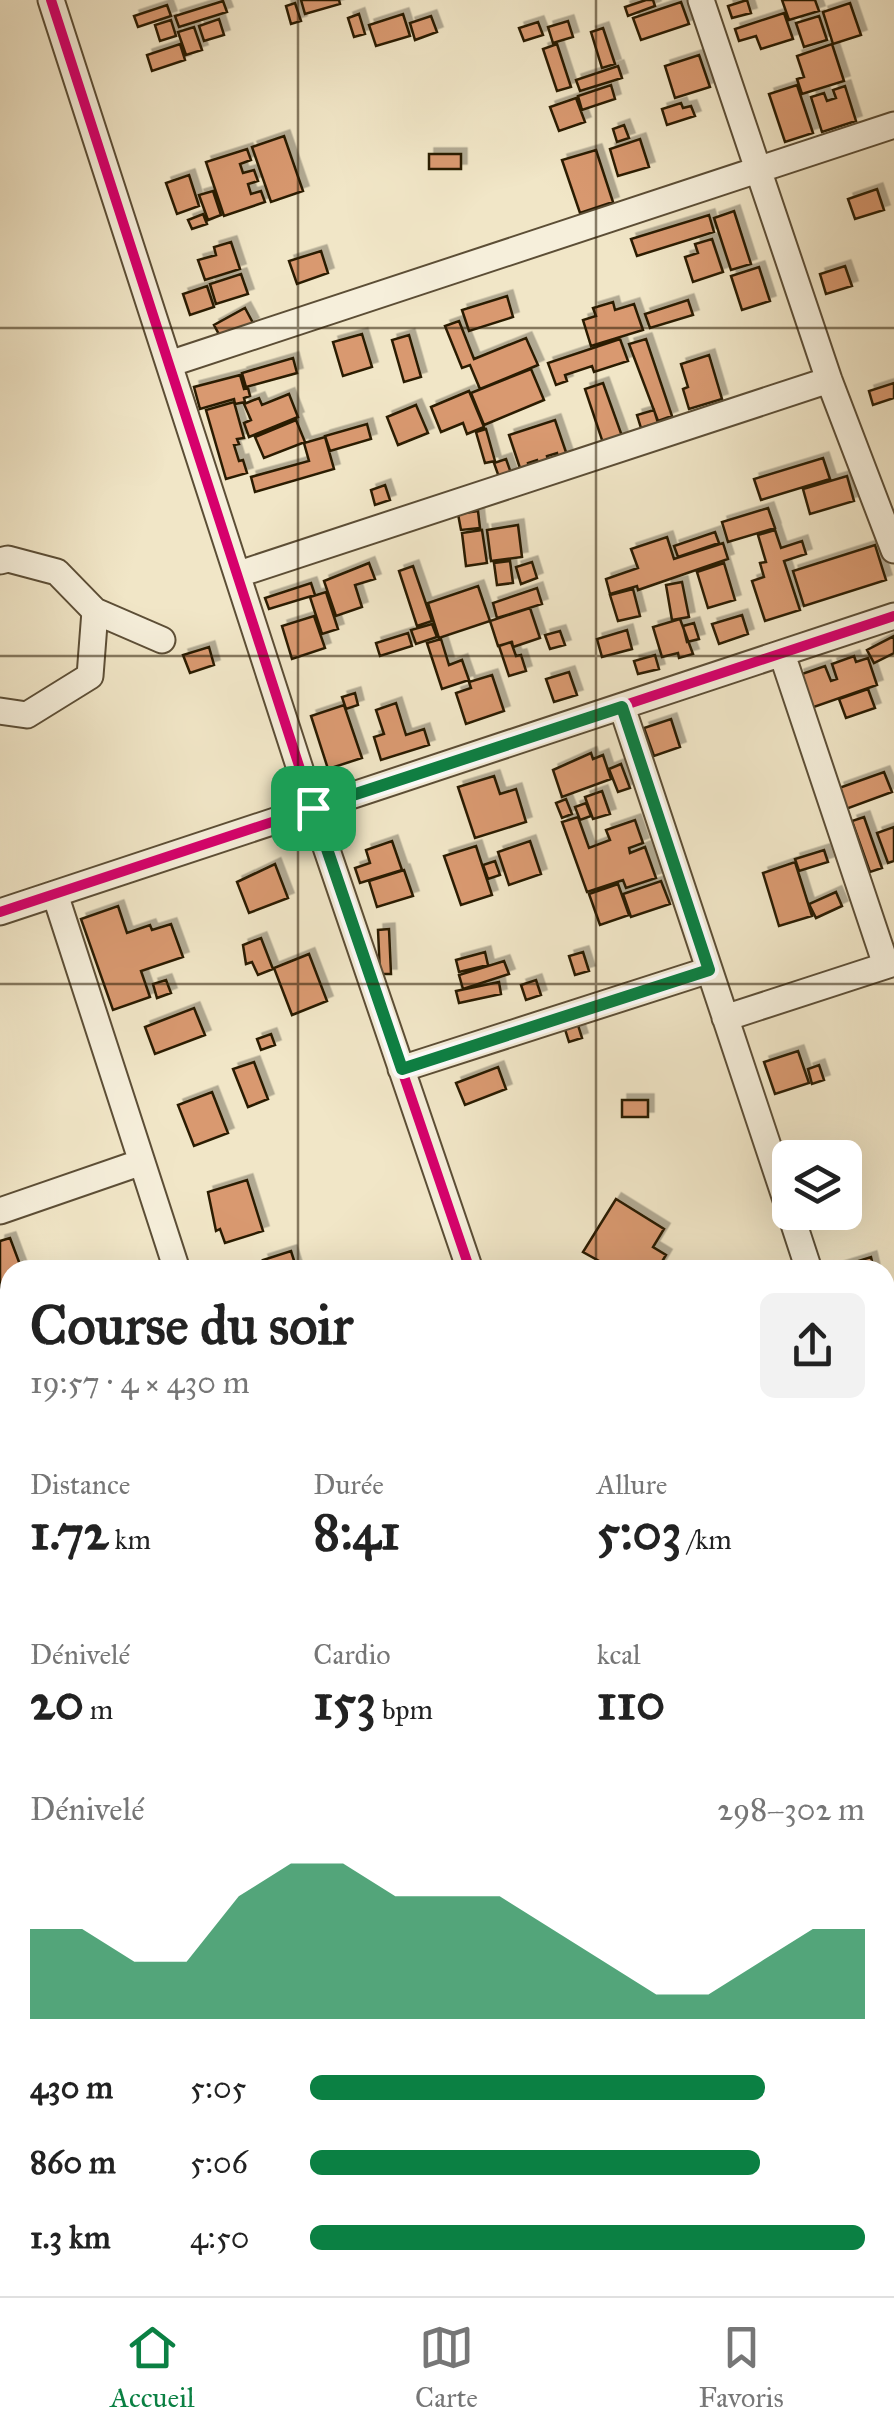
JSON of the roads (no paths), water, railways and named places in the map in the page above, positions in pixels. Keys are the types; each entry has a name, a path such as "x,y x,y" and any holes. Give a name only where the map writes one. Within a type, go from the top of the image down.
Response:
{"street":[{"path":"51,0 313,808 467,1260"},
{"path":"701,0 829,380 894,550"},
{"path":"169,364 894,124"},
{"path":"239,574 829,380"},
{"path":"0,561 57,572 95,611 162,640"},
{"path":"0,711 27,715 90,676 95,611"},
{"path":"0,912 894,616"},
{"path":"725,1018 890,964 782,654"},
{"path":"622,707 772,1158"},
{"path":"55,894 174,1260"},
{"path":"402,1069 709,970"},
{"path":"0,1212 142,1162"},
{"path":"796,1230 806,1260"}]}
